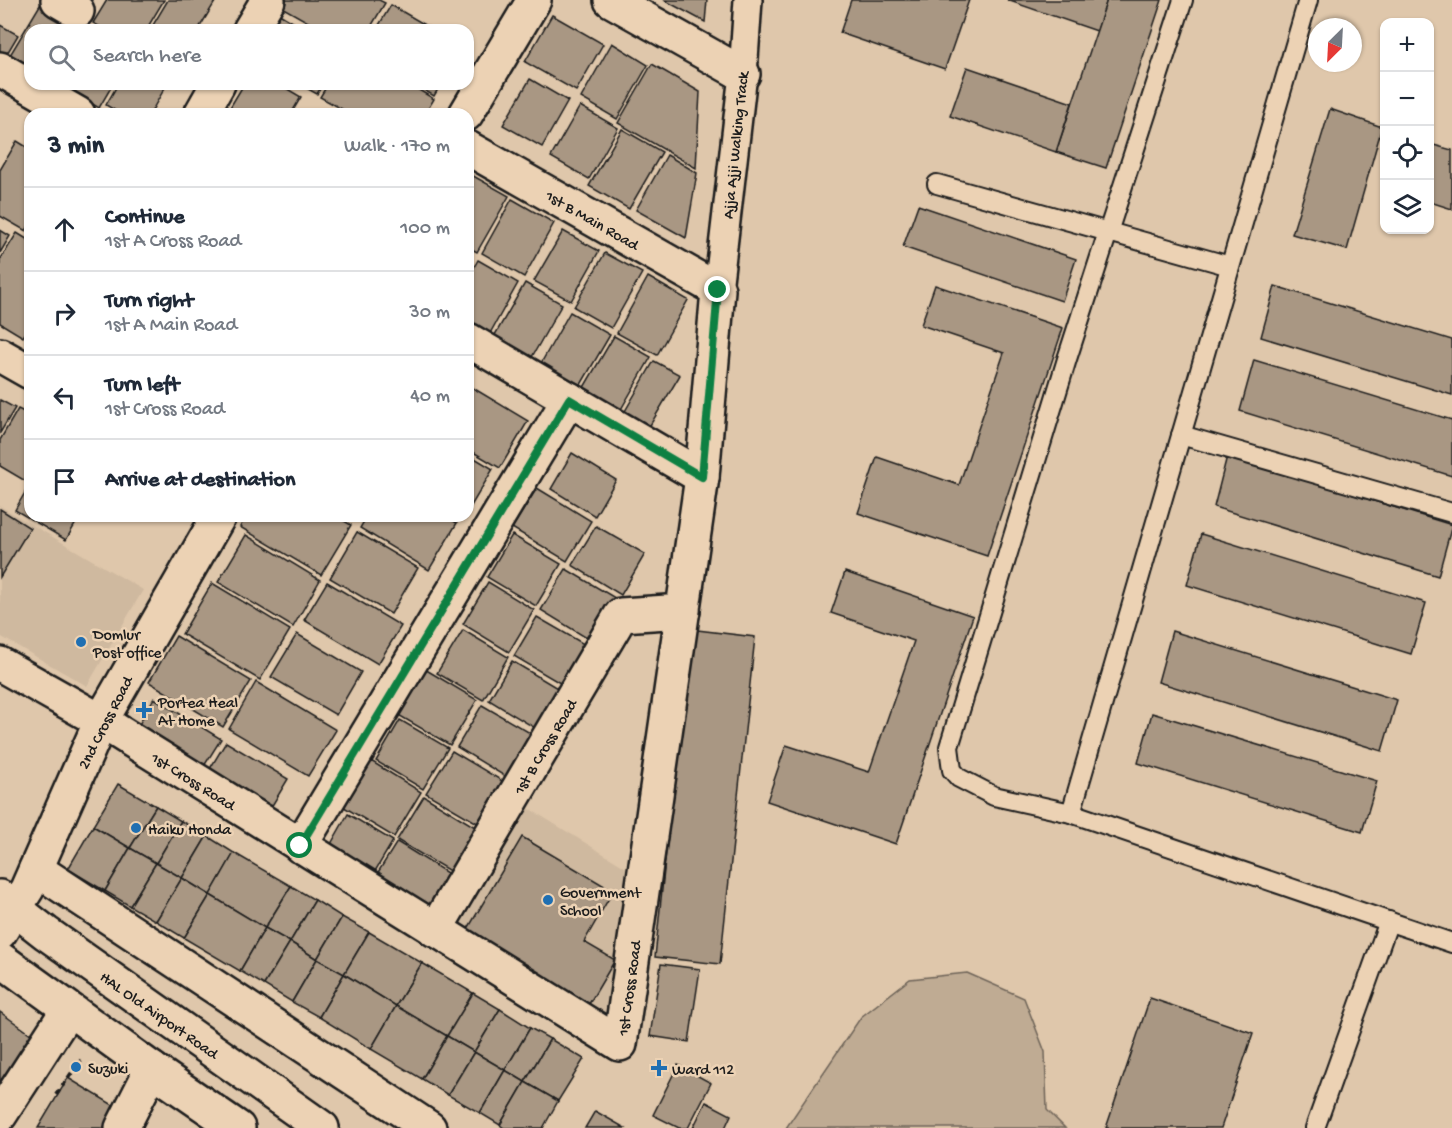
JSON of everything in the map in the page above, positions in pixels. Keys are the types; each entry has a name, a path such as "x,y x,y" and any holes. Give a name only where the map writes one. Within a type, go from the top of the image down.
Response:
{"street":[{"path":"254,24 268,0"},
{"path":"470,108 534,0"},
{"path":"611,0 743,74"},
{"name":"Ajja Ajji Walking Track","path":"718,290 743,74 748,0"},
{"path":"0,69 24,83"},
{"path":"36,90 68,108"},
{"path":"204,108 215,90"},
{"name":"1st B Main Road","path":"474,151 718,290"},
{"name":"1st Cross Road","path":"0,664 101,721 620,1044 702,477 718,290"},
{"path":"474,344 702,477"},
{"path":"0,355 24,369"},
{"path":"300,846 569,399"},
{"name":"2nd Cross Road","path":"5,913 36,869 101,721 216,522"},
{"name":"1st B Cross Road","path":"435,930 621,615 683,611"},
{"path":"36,869 429,1128"},
{"name":"HAL Old Airport Road","path":"5,913 322,1128"},
{"path":"0,959 68,1010 238,1128"},
{"path":"0,1115 68,1010"},
{"path":"122,1128 152,1069"}],"lane":[{"path":"1183,0 1067,359 949,747 952,770 959,778 994,796 1071,813 1452,943"},
{"path":"1071,813 1308,0"},
{"path":"937,184 1230,266"},
{"path":"1181,435 1452,513"},
{"path":"1315,1128 1389,921"}],"path":[{"path":"52,1102 82,1058"}],"shaded area":[{"path":"0,506 143,590 87,686 0,636"},
{"name":"Government School","path":"525,806 633,872 610,1026 450,929"},
{"path":"967,973 1024,998 1045,1052 1047,1110 1065,1128 786,1128 861,1017 910,979"}],"building":[{"path":"43,0 85,24 29,24"},
{"path":"107,0 164,0 150,24 93,23"},
{"path":"168,0 212,0 215,2 202,24 154,24"},
{"path":"281,0 379,0 385,3 373,24 311,24 278,5"},
{"path":"664,0 707,0 705,22"},
{"path":"851,0 969,0 945,69 840,33"},
{"path":"1007,0 1107,0 1097,31"},
{"path":"1107,0 1162,0 1106,168 1056,152"},
{"path":"391,5 424,24 380,24"},
{"path":"276,12 296,24 269,24"},
{"path":"552,15 603,44 576,91 525,62"},
{"path":"0,25 18,35 2,62 0,61"},
{"path":"24,32 24,70 7,60"},
{"path":"612,43 648,65 617,119 581,98"},
{"path":"652,64 700,92 696,168 618,123"},
{"path":"967,67 1072,103 1056,152 950,116"},
{"path":"530,79 568,101 542,147 503,125"},
{"path":"70,90 110,90 99,108"},
{"path":"115,90 164,90 153,108 111,108 106,105"},
{"path":"240,90 289,90 301,97 295,108 230,108"},
{"path":"324,90 419,90 434,99 429,108 340,108 320,97"},
{"path":"424,90 438,90 434,96"},
{"path":"580,106 618,128 589,179 551,157"},
{"path":"1330,109 1380,126 1380,134 1347,250 1292,234"},
{"path":"622,129 662,152 629,209 589,186"},
{"path":"17,141 24,145 24,230 0,216 0,170"},
{"path":"1434,145 1452,150 1452,209 1434,203"},
{"path":"667,155 697,173 686,238 636,210"},
{"path":"474,176 509,196 477,252 474,250"},
{"path":"512,199 554,223 524,277 482,253"},
{"path":"918,205 1076,259 1062,301 903,247"},
{"path":"0,230 10,236 0,253"},
{"path":"563,231 599,251 571,301 534,281"},
{"path":"17,233 24,237 23,337 0,323 0,260"},
{"path":"605,253 642,273 611,328 574,307"},
{"path":"478,260 518,283 489,335 474,326 474,267"},
{"path":"648,277 688,300 657,355 617,333"},
{"path":"525,283 562,304 529,362 492,340"},
{"path":"935,285 1063,328 987,556 858,513 877,457 959,485 1004,353 921,325"},
{"path":"1275,286 1452,340 1452,395 1261,337"},
{"path":"570,312 610,335 579,388 540,365"},
{"path":"614,336 651,357 620,411 583,389"},
{"path":"1254,360 1452,420 1452,476 1240,411"},
{"path":"654,361 680,375 649,427 624,413"},
{"path":"474,389 528,421 500,468 474,453"},
{"path":"0,400 15,408 0,433"},
{"path":"18,409 24,412 24,480 0,466 0,440"},
{"path":"572,453 616,480 595,516 551,489"},
{"path":"1227,456 1452,525 1438,576 1214,507"},
{"path":"474,458 493,469 474,501"},
{"path":"537,488 591,521 567,561 512,528"},
{"path":"24,494 24,515 15,510"},
{"path":"0,509 30,528 0,577"},
{"path":"35,522 76,522 66,540"},
{"path":"243,522 346,522 351,525 321,575 240,527"},
{"path":"364,522 457,523 429,570 360,528"},
{"path":"596,526 645,554 621,595 572,565"},
{"path":"357,532 418,568 391,614 330,578"},
{"path":"1201,534 1426,603 1411,654 1187,585"},
{"path":"246,535 320,580 293,627 218,582"},
{"path":"512,535 561,564 536,606 487,577"},
{"path":"566,569 615,598 590,640 541,610"},
{"path":"845,572 973,616 896,844 767,801 786,745 869,772 914,641 831,613"},
{"path":"327,582 401,626 378,664 304,620"},
{"path":"488,582 534,610 509,652 463,624"},
{"path":"212,583 290,630 260,680 182,634"},
{"path":"537,617 589,647 565,686 514,656"},
{"path":"689,629 755,637 720,964 655,957"},
{"path":"463,630 508,657 483,700 437,673"},
{"path":"1172,631 1397,700 1382,751 1158,682"},
{"path":"297,634 361,672 336,715 271,677"},
{"path":"176,636 251,681 223,727 149,682"},
{"path":"512,661 564,692 540,731 489,700"},
{"path":"423,668 477,700 450,745 395,713"},
{"path":"256,682 336,730 308,776 229,729"},
{"path":"154,698 221,739 199,774 133,735"},
{"path":"482,705 537,737 511,780 457,747"},
{"path":"1152,713 1377,781 1362,832 1138,763"},
{"path":"400,720 448,748 423,789 376,761"},
{"path":"226,742 288,779 267,814 205,777"},
{"path":"452,751 504,782 479,824 426,793"},
{"path":"366,758 421,792 394,837 339,804"},
{"path":"118,784 156,806 130,848 93,826"},
{"path":"424,796 480,830 453,873 397,840"},
{"path":"156,806 181,821 156,863 130,848"},
{"path":"348,814 393,841 371,878 327,851"},
{"path":"181,821 207,836 182,878 156,863"},
{"path":"93,826 130,848 105,891 68,869"},
{"path":"207,836 234,853 210,895 182,878"},
{"name":"Government School","path":"522,837 613,891 584,942 615,960 589,1004 466,932"},
{"path":"397,842 452,876 425,919 370,885"},
{"path":"130,848 156,863 130,906 105,891"},
{"path":"234,853 291,886 265,928 210,895"},
{"path":"156,863 182,878 156,921 130,906"},
{"path":"182,878 210,895 184,938 156,921"},
{"path":"291,886 315,900 290,942 265,928"},
{"path":"210,895 265,928 240,971 184,938"},
{"path":"315,900 342,917 317,959 290,942"},
{"path":"342,917 369,932 344,974 317,959"},
{"path":"265,928 290,942 264,985 240,971"},
{"path":"369,932 422,963 396,1006 344,974"},
{"path":"290,942 317,959 292,1002 264,985"},
{"path":"317,959 344,974 319,1017 292,1002"},
{"path":"422,963 473,993 447,1036 396,1006"},
{"path":"661,964 700,969 689,1042 650,1036"},
{"path":"344,974 396,1006 371,1049 319,1017"},
{"path":"473,993 500,1009 474,1052 447,1036"},
{"path":"1150,998 1253,1033 1221,1128 1106,1128"},
{"path":"396,1006 447,1036 422,1079 371,1049"},
{"path":"500,1009 530,1028 505,1070 474,1052"},
{"path":"0,1012 39,1040 4,1086 0,1083"},
{"path":"530,1028 550,1039 525,1082 505,1070"},
{"path":"447,1036 474,1052 448,1095 422,1079"},
{"path":"550,1039 584,1059 558,1101 525,1082"},
{"path":"474,1052 505,1070 480,1113 448,1095"},
{"path":"678,1065 711,1083 688,1128 679,1128 653,1115"},
{"path":"505,1070 525,1082 500,1125 480,1113"},
{"path":"68,1078 123,1111 113,1128 38,1128"},
{"path":"525,1082 558,1101 543,1128 504,1128 500,1125"},
{"path":"706,1102 731,1115 725,1128 693,1128"},
{"path":"595,1111 625,1128 585,1128"}],"place":[{"name":"Domlur Post office","path":"81,642"},
{"name":"Portea Heal At Home","path":"144,710"},
{"name":"Haiku Honda","path":"136,828"},
{"name":"Government School","path":"548,900"},
{"name":"Suzuki","path":"76,1067"},
{"name":"Ward 112","path":"659,1068"}],"route":[{"path":"300,846 569,399 702,477 718,290"}]}
